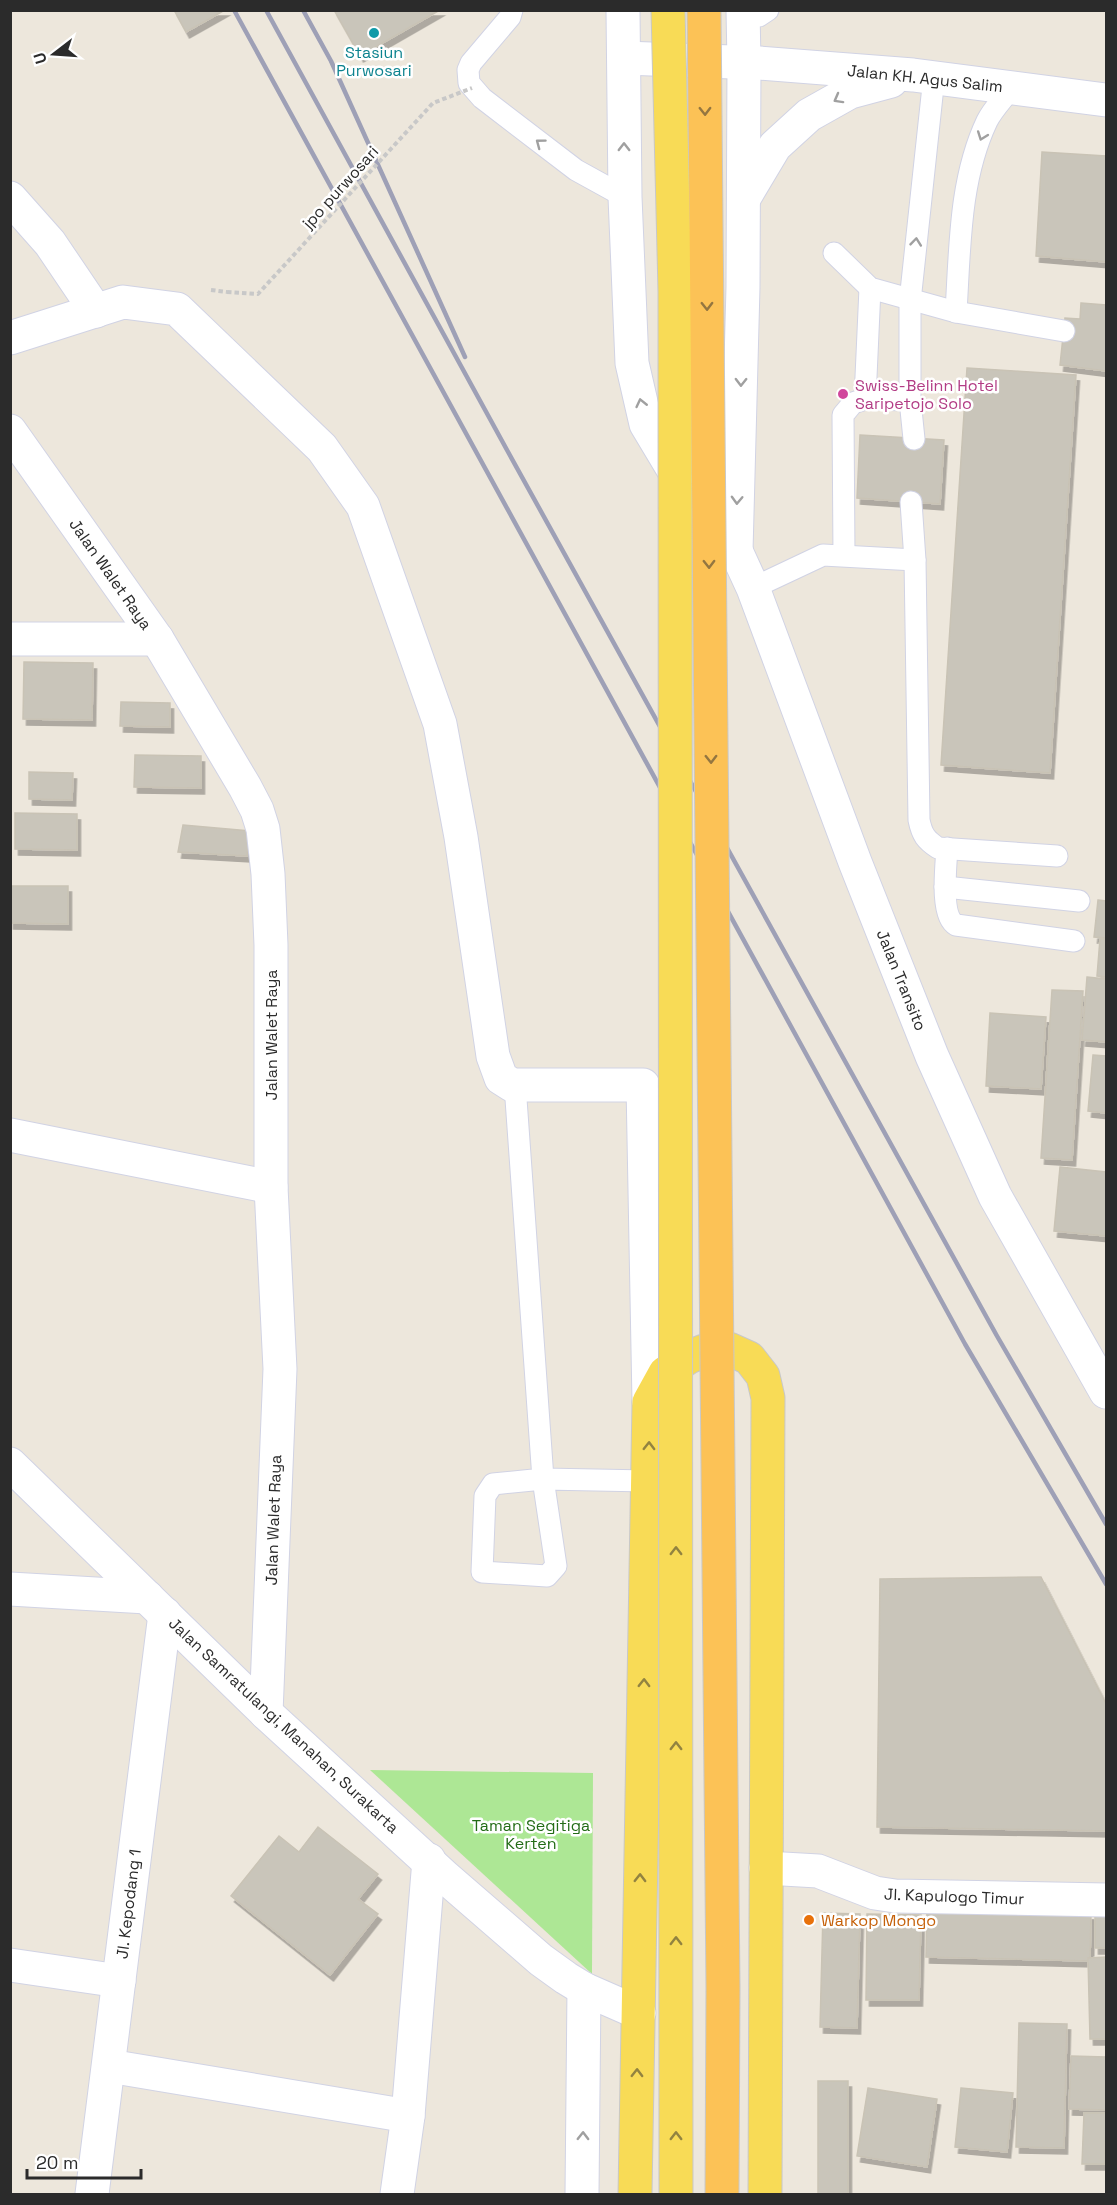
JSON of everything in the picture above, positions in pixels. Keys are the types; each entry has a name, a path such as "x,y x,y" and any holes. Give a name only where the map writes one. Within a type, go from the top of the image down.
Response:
{"highway":[{"path":"704,10 723,1976 722,2194"}],"main road":[{"path":"668,10 675,291 676,2194"},
{"path":"635,2194 649,1402 665,1373 689,1357 716,1349 729,1349 749,1358 763,1376 768,1398 765,2194"}],"street":[{"name":"Jalan Transito","path":"623,10 625,197 632,363 646,424 676,474 735,551 753,588 855,862 932,1056 995,1196 1107,1392"},
{"path":"735,551 744,198 757,12"},
{"name":"Jalan KH. Agus Salim","path":"624,58 752,63 923,76 1107,100"},
{"path":"744,198 776,146 809,115 850,93 923,76"},
{"path":"10,198 50,243 96,311"},
{"path":"10,338 123,302 177,309 322,448 363,506 440,724 461,837 493,1056 501,1078 512,1085 643,1085 649,1402"},
{"name":"Jalan Walet Raya","path":"10,431 157,639 245,787 264,829 271,945 272,1187 280,1369 266,1713"},
{"path":"666,456 685,474 699,478 714,475 727,465 739,450"},
{"path":"10,639 157,639"},
{"path":"10,1135 272,1187"},
{"name":"Jalan Samratulangi, Manahan, Surakarta","path":"10,1464 266,1713 541,1960 575,1983 639,2013"},
{"path":"10,1589 156,1605"},
{"name":"Jl. Kepodang 1","path":"92,2194 119,1981 156,1605"},
{"path":"397,2194 408,2116 429,1860"},
{"name":"Jl. Kapulogo Timur","path":"766,1868 805,1869 875,1893 895,1896 1107,1900"},
{"path":"10,1965 119,1981"},
{"path":"575,1983 582,2194"},
{"path":"109,2066 408,2116"}],"lane":[{"path":"512,10 510,17 471,63 468,78 472,88 576,170 625,197"},
{"path":"914,439 910,400 910,301 923,76"},
{"path":"956,312 963,207 975,156 988,120 1012,87"},
{"path":"834,254 870,288 956,312 1064,331"},
{"path":"865,399 870,288"},
{"path":"844,555 843,415 853,403 865,399 910,400"},
{"path":"911,502 915,560 920,820 925,839 939,848 1057,856"},
{"path":"753,588 823,555 915,560"},
{"path":"947,848 945,887 951,922 956,925 1074,941"},
{"path":"945,887 1079,901"},
{"path":"515,1085 543,1479 556,1566 547,1576 482,1572 485,1496 493,1484 543,1479 648,1481"}],"path":[{"name":"jpo purwosari","path":"227,292 258,294 434,103 472,88"}],"green space":[{"name":"Taman Segitiga Kerten","path":"370,1770 593,1773 592,1974"}],"building":[{"path":"174,10 225,10 186,32"},
{"name":"Stasiun Purwosari","path":"334,10 440,10 360,56"},
{"path":"1042,152 1106,156 1106,262 1036,256"},
{"path":"1081,303 1106,305 1106,371 1060,365 1065,318 1080,319"},
{"path":"967,368 1076,375 1050,773 941,765"},
{"path":"860,435 944,440 940,504 857,498"},
{"path":"24,662 93,663 92,720 23,719"},
{"path":"121,702 170,703 170,727 120,726"},
{"path":"135,755 201,756 201,788 134,787"},
{"path":"29,772 73,773 72,800 29,799"},
{"path":"15,813 77,814 77,850 15,849"},
{"path":"183,825 250,831 247,856 178,852"},
{"path":"10,886 68,886 68,924 10,923"},
{"path":"1098,900 1106,901 1106,938 1094,937"},
{"path":"1100,939 1106,939 1106,977 1097,976"},
{"path":"1087,977 1106,979 1106,1042 1082,1040"},
{"path":"1052,990 1083,991 1072,1160 1041,1158"},
{"path":"990,1013 1046,1017 1041,1089 986,1086"},
{"path":"1093,1055 1106,1056 1106,1113 1088,1111"},
{"path":"1060,1167 1106,1172 1106,1236 1054,1231"},
{"path":"1041,1577 1106,1704 1106,1831 877,1827 880,1579"},
{"path":"318,1827 378,1874 358,1899 378,1914 330,1975 231,1896 279,1836 299,1852"},
{"path":"927,1910 1091,1914 1090,1961 926,1957"},
{"path":"823,1913 860,1914 857,2028 820,2027"},
{"path":"867,1914 921,1915 919,2000 866,2000"},
{"path":"1095,1914 1106,1914 1106,1948 1095,1948"},
{"path":"1106,1957 1106,2039 1090,2039 1088,1958"},
{"path":"1019,2023 1067,2024 1064,2148 1016,2147"},
{"path":"1071,2056 1106,2057 1106,2110 1069,2109"},
{"path":"818,2081 848,2081 848,2194 818,2194"},
{"path":"868,2088 937,2099 927,2167 857,2156"},
{"path":"961,2088 1013,2093 1007,2152 955,2147"},
{"path":"1084,2113 1106,2113 1105,2164 1082,2164"}],"railway":[{"path":"234,10 965,1344 1106,1584"},
{"path":"266,10 997,1336 1106,1524"},
{"path":"303,10 331,61 465,357"}],"place":[{"name":"Stasiun Purwosari","path":"374,33"},
{"name":"Swiss-Belinn Hotel Saripetojo Solo","path":"843,394"},
{"name":"Warkop Mongo","path":"809,1920"}]}
